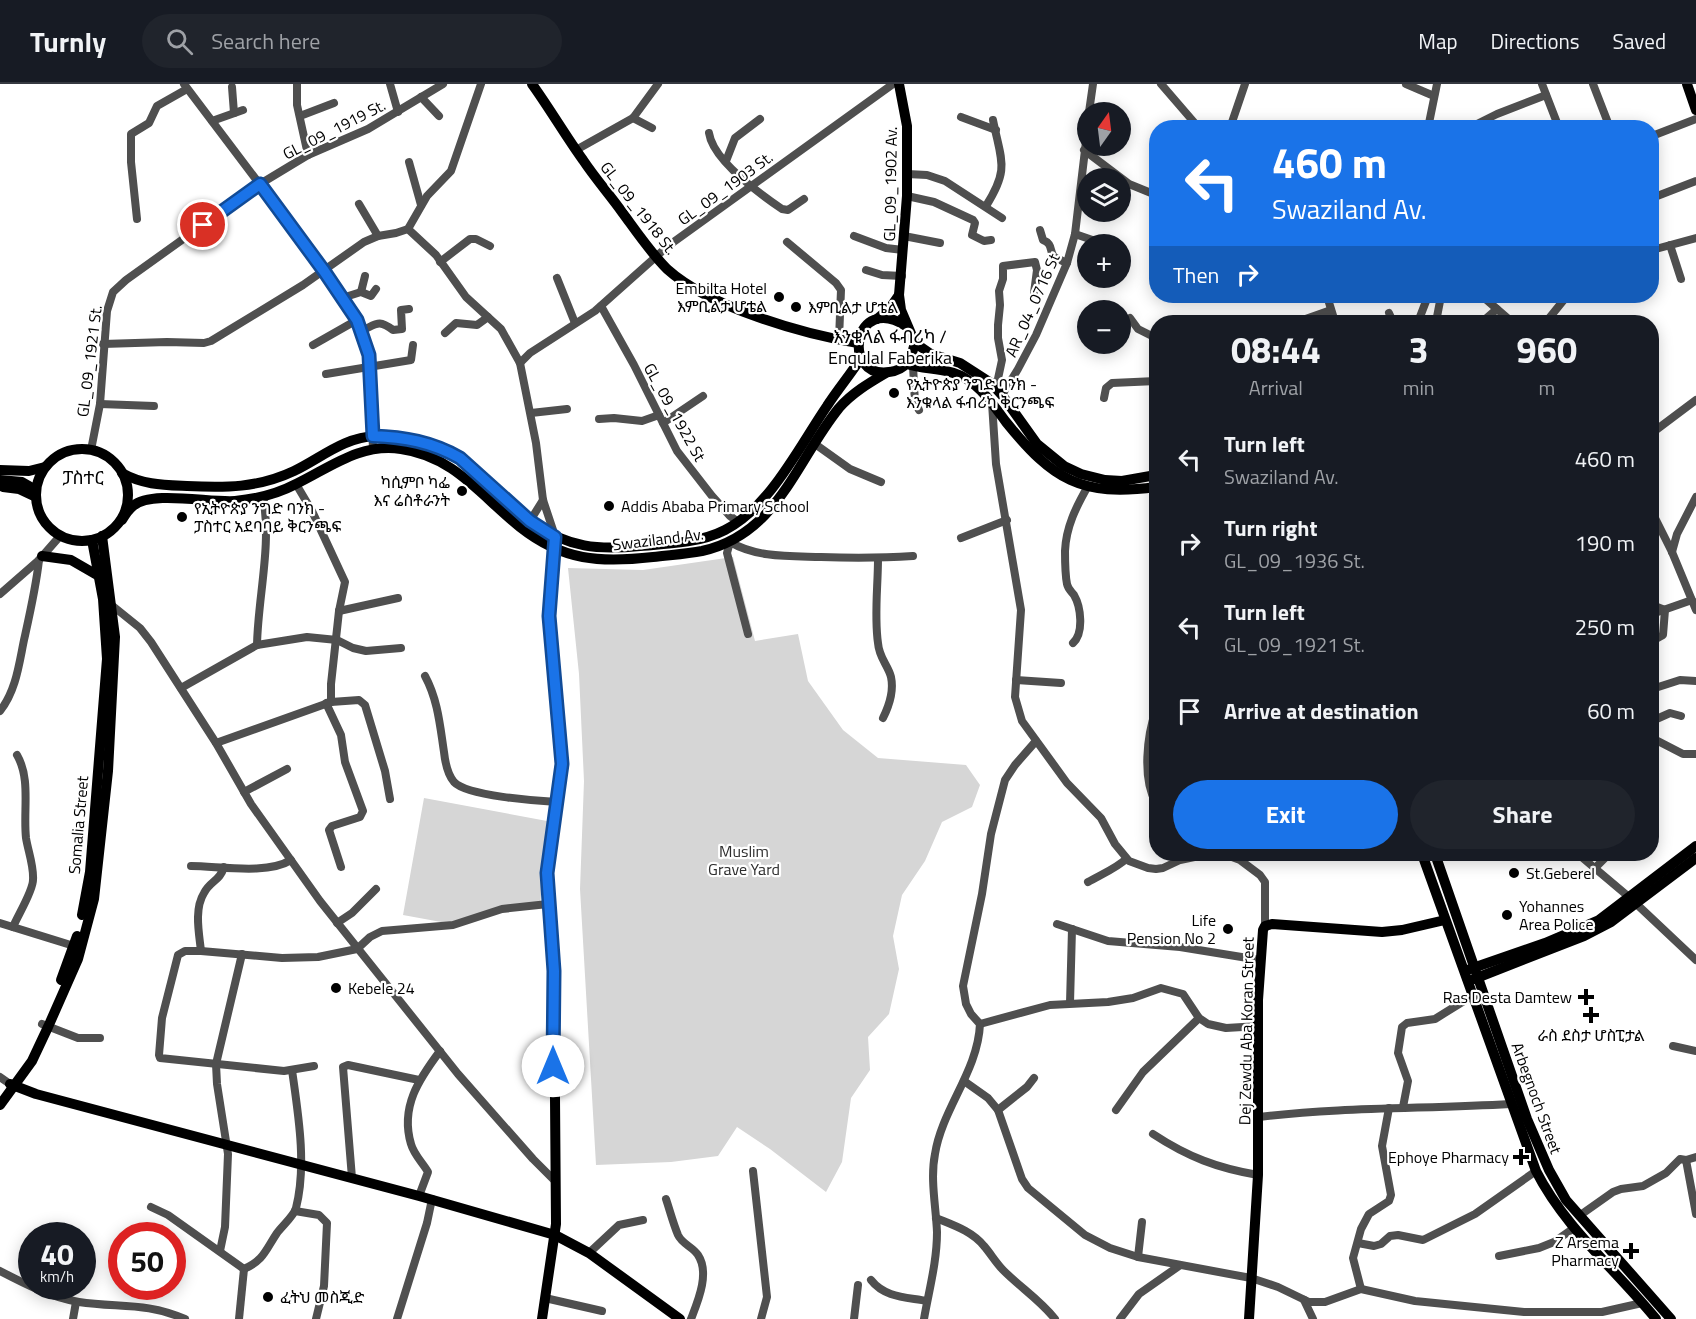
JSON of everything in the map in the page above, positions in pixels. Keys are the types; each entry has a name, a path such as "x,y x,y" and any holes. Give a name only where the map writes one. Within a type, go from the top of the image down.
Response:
{"main road":[{"name":"GL_09_1918 St.","path":"532,84 576,150 656,257 677,277 723,303 761,317 839,339 858,342"},
{"name":"GL_09_1902 Av.","path":"899,84 906,115 907,196 900,295 901,310 906,326"},
{"path":"1687,84 1696,110"},
{"path":"900,295 890,308 864,328 858,342 861,358 871,369 886,373 910,365 956,374 975,386 992,402 1038,459 1055,472 1076,483 1114,491 1149,488"},
{"path":"876,319 893,318 906,326 915,343 931,354 960,363 999,391 1037,444 1071,470 1094,478 1114,481 1149,476"},
{"path":"910,365 915,343"},
{"name":"Swaziland Av.","path":"122,473 135,481 159,485 211,488 253,486 293,472 337,446 354,440 373,436 402,437 446,450 464,462 554,543 622,548 707,537 724,531 748,516 763,501 861,358"},
{"name":"Swaziland Av.","path":"122,520 132,506 150,498 216,501 264,496 296,484 348,456 373,449 387,448 411,450 442,462 471,482 520,527 586,559 623,561 688,553 730,542 751,528 771,509 846,401 865,385 886,373"},
{"path":"0,478 22,477 43,469 65,452 91,450 114,463 122,473 128,494 122,520 97,538 70,540 60,536 46,525 38,509 36,494 43,469"},
{"path":"0,470 43,469"},
{"path":"0,478 26,483 36,494"},
{"path":"0,487 36,494"},
{"path":"45,1025 78,959 94,898 108,771 116,637 107,602 97,538"},
{"name":"Somalia Street","path":"0,1093 13,1085 45,1025 74,946 85,906 103,717 107,641 107,602 97,575 97,538"},
{"path":"542,1319 555,1235 554,971 548,904 548,856 561,776 562,750 549,616 554,543"},
{"path":"40,558 71,560 97,575"},
{"path":"1633,901 1696,846"},
{"path":"1472,974 1589,925 1633,901 1696,858"},
{"name":"Arbegnoch Street","path":"1424,861 1445,920 1472,974 1472,996 1536,1171 1548,1192 1574,1227 1656,1319"},
{"name":"Arbegnoch Street","path":"1437,861 1472,974 1534,1137 1555,1181 1580,1216 1671,1319"},
{"name":"Dej Zewdu Aba Koran Street","path":"1249,1319 1258,1175 1260,960 1262,934 1265,927 1272,924 1382,932 1445,920"},
{"path":"0,1105 13,1085 36,1094 419,1196 555,1235 589,1254 680,1319"}],"street":[{"path":"297,84 297,105 308,155"},
{"path":"390,84 398,112"},
{"name":"GL_09_1919 St.","path":"260,184 308,155 362,133 443,84"},
{"path":"103,344 212,341 324,271 349,252 378,236 408,229 421,205 451,171 481,84"},
{"path":"576,150 633,118 658,84"},
{"name":"GL_09_1903 St.","path":"520,363 530,352 588,317 656,257 893,84"},
{"path":"1090,102 1093,84"},
{"path":"1161,84 1192,120"},
{"path":"1233,120 1245,84"},
{"path":"1406,84 1434,96"},
{"path":"1430,120 1437,84"},
{"path":"1542,84 1556,120"},
{"path":"1593,84 1607,120"},
{"path":"137,219 131,162 131,134 148,123 157,106 185,86 324,271 357,320 369,355 373,449"},
{"path":"232,87 234,113"},
{"path":"1485,120 1546,95"},
{"path":"421,97 439,116"},
{"path":"300,116 334,103"},
{"path":"212,121 243,110"},
{"path":"961,117 996,130"},
{"path":"633,118 652,128"},
{"path":"726,161 735,138 759,119"},
{"path":"1659,133 1696,119"},
{"path":"986,206 998,186 1003,168 993,120"},
{"path":"709,133 711,143 751,187 785,210 804,199"},
{"name":"AR_04_0716 St","path":"999,391 1036,335 1067,263 1075,234 1083,156"},
{"path":"1092,156 1130,184 1149,192"},
{"path":"409,162 421,205"},
{"path":"907,174 927,175 945,181 1002,218"},
{"path":"1659,195 1696,181"},
{"name":"GL_09_1921 St.","path":"91,450 100,404 106,310 110,297 116,289 146,265 260,184"},
{"path":"907,196 934,202 973,220 975,223 972,235 984,241 991,240"},
{"path":"358,204 378,236"},
{"path":"408,229 440,262 466,297 501,328 520,363 531,413 543,500 554,543"},
{"path":"1040,230 1043,240 1051,246 1054,257 1067,263"},
{"name":"GL_09_1902 Av.","path":"854,236 886,248 903,250"},
{"path":"904,236 940,243"},
{"path":"1659,248 1696,238"},
{"path":"440,262 470,239 476,239 490,246"},
{"path":"787,242 841,290 839,339"},
{"path":"1670,245 1682,279"},
{"path":"999,391 1002,360 998,331 999,291 1003,279 1003,266 1035,262 1034,293"},
{"path":"866,270 882,275 902,276"},
{"path":"361,292 365,276"},
{"path":"557,278 575,323"},
{"path":"342,298 361,292 372,296 376,289"},
{"path":"1328,303 1333,315"},
{"path":"1490,303 1504,315"},
{"path":"1552,315 1561,303"},
{"name":"GL_09_1922 St","path":"601,306 685,463 722,508 738,522"},
{"path":"361,331 381,323 393,330 402,329 401,311 408,309"},
{"path":"1490,315 1497,309"},
{"path":"1317,315 1331,310"},
{"path":"445,333 456,323 477,325 488,317"},
{"path":"314,345 357,320"},
{"path":"1131,320 1138,330 1149,335"},
{"path":"326,374 411,360 413,345"},
{"path":"910,365 915,403 919,410"},
{"path":"1104,398 1106,388 1112,383 1149,381"},
{"path":"663,423 703,396"},
{"path":"1659,428 1696,400"},
{"path":"992,402 995,453 1021,610 1016,706 1022,721 1036,741 1072,790 1101,818 1126,859 1156,869 1163,868 1173,861"},
{"path":"100,404 154,406"},
{"path":"531,413 567,409"},
{"path":"599,419 642,421 659,415"},
{"path":"815,444 850,469 881,482"},
{"path":"296,484 312,511 344,577 345,585 339,611 328,702 341,735 345,762 363,811 360,817 332,826 329,830 341,867"},
{"path":"1073,643 1078,637 1081,624 1075,596 1067,587 1065,551 1070,524 1077,505 1088,486"},
{"path":"257,645 265,568 264,496"},
{"path":"1672,552 1677,534 1696,497"},
{"path":"530,521 543,500"},
{"path":"961,538 1007,520"},
{"path":"1659,526 1696,610"},
{"path":"0,594 40,558 60,536"},
{"path":"748,634 727,553 730,542 756,552 785,556 878,559 914,556"},
{"path":"0,711 6,703 20,667 40,558"},
{"path":"878,559 877,642 892,684 891,697 884,718"},
{"path":"339,611 398,598"},
{"path":"1659,612 1692,600"},
{"path":"107,602 141,628 216,743 244,792 357,949 501,1123 555,1181"},
{"path":"1659,608 1665,610"},
{"path":"1659,637 1663,635 1665,610"},
{"path":"181,688 257,645 307,638 337,640 353,648 366,651 401,648"},
{"path":"426,676 432,689 441,726 444,754 454,782 469,791 557,802"},
{"path":"1016,680 1060,683"},
{"path":"1659,686 1680,680 1696,681"},
{"path":"216,743 328,702 357,699 364,702 380,752 390,799"},
{"path":"1659,718 1670,713 1681,716"},
{"path":"1149,739 1147,757 1149,772"},
{"path":"924,1319 936,1252 934,1165 936,1147 964,1081 979,1036 980,1024 966,1004 963,986 982,894 997,803 1005,780 1036,741"},
{"path":"1659,742 1683,754 1696,754"},
{"path":"13,927 34,878 26,834 25,777 23,765 17,755"},
{"path":"244,792 286,769"},
{"path":"1088,882 1126,859"},
{"path":"191,866 273,868 291,860"},
{"path":"1241,861 1264,880 1265,927"},
{"path":"1586,861 1696,960"},
{"path":"1595,868 1602,861"},
{"path":"201,951 198,923 202,895 222,875 224,867"},
{"path":"337,923 352,913 376,889"},
{"path":"315,1066 292,1070 161,1059 159,1056 162,1018 177,957 182,952 201,951 307,958 357,949 370,937 382,931 453,925 502,909 548,904"},
{"path":"0,923 74,946"},
{"path":"1057,924 1108,941 1180,947 1260,960"},
{"path":"1070,1003 1072,929"},
{"path":"220,1251 225,1227 227,1144 216,1064 242,954"},
{"path":"980,1024 1050,1005 1091,1004 1121,1000 1161,988 1183,994 1203,1022 1216,1027 1259,1026"},
{"path":"1403,1107 1408,1081 1398,1053 1402,1027 1407,1023 1435,1019 1472,996"},
{"path":"1116,1110 1143,1072 1199,1018"},
{"path":"45,1025 82,1039 100,1038"},
{"path":"1673,1046 1696,1051"},
{"path":"419,1196 428,1172 411,1144 408,1117 418,1080 440,1051"},
{"path":"352,1178 343,1067 348,1065 418,1080"},
{"path":"244,1269 263,1257 283,1224 295,1211 301,1164 300,1126 292,1070"},
{"path":"0,1077 13,1085"},
{"path":"998,1110 1027,1087 1034,1078"},
{"path":"964,1081 988,1098 998,1110 1022,1179 1028,1188 1085,1235 1110,1248 1179,1266 1251,1278 1278,1287 1306,1301 1319,1302 1361,1289 1415,1301 1516,1312 1589,1313 1642,1303"},
{"path":"1259,1117 1403,1107 1510,1104"},
{"path":"1361,1289 1353,1258 1361,1229 1369,1214 1389,1201 1391,1195 1382,1146 1389,1108"},
{"path":"1153,1134 1201,1161 1258,1175"},
{"path":"1580,1216 1614,1192 1643,1186 1666,1173 1680,1159 1696,1157"},
{"path":"1686,1160 1696,1214"},
{"path":"753,1171 767,1297 761,1319"},
{"path":"1358,1242 1374,1246 1390,1236 1398,1235 1423,1240 1487,1206 1536,1171"},
{"path":"666,1199 678,1235 697,1253 701,1262 701,1288 691,1319"},
{"path":"397,1319 432,1200"},
{"path":"152,1207 168,1215 244,1269"},
{"path":"295,1211 319,1215 327,1223 324,1286 316,1319"},
{"path":"936,1218 958,1227 979,1241 991,1258 1032,1293 1055,1319"},
{"path":"589,1254 614,1228 643,1220"},
{"path":"1138,1257 1142,1222"},
{"path":"1499,1256 1539,1248 1554,1242 1574,1227"},
{"path":"1120,1319 1139,1294 1179,1266"},
{"path":"239,1319 244,1269"},
{"path":"0,1271 43,1292 76,1302 145,1307 185,1319"},
{"path":"872,1280 886,1293 927,1301"},
{"path":"854,1319 858,1285"},
{"path":"545,1298 602,1311"},
{"path":"1306,1301 1313,1319"},
{"path":"73,1319 76,1302"}],"green space":[{"name":"Muslim Grave Yard","path":"733,557 755,641 798,634 808,681 843,730 878,758 966,765 980,785 972,807 942,822 925,861 902,895 893,936 899,969 889,1014 868,1037 870,1070 851,1098 842,1162 826,1192 737,1127 718,1156 671,1162 596,1165 580,889 584,781 579,674 568,568 643,570"},
{"path":"424,798 547,821 540,907 498,908 452,924 403,915"}],"place":[{"name":"Embilta Hotel እምቢልታ ሆቴል","path":"779,297"},
{"name":"እምቢልታ ሆቴል","path":"796,307"},
{"name":"የኢትዮጵያ ንግድ ባንክ - እንቁላል ፋብሪካ ቅርንጫፍ","path":"894,393"},
{"name":"ካሲምቦ ካፌ እና ሬስቶራንት","path":"462,491"},
{"name":"Addis Ababa Primary School","path":"609,506"},
{"name":"የኢትዮጵያ ንግድ ባንክ - ፓስተር አደባባይ ቅርንጫፍ","path":"182,517"},
{"name":"St.Geberel","path":"1514,873"},
{"name":"Yohannes Area Police","path":"1507,915"},
{"name":"Life Pension No 2","path":"1228,929"},
{"name":"Kebele 24","path":"336,988"},
{"name":"Ras Desta Damtew","path":"1586,997"},
{"name":"ራስ ደስታ ሆስፒታል","path":"1591,1015"},
{"name":"Ephoye Pharmacy","path":"1521,1157"},
{"name":"Z Arsema Pharmacy","path":"1631,1251"},
{"name":"ፈትህ መስጂድ","path":"268,1297"}],"district":[{"name":"እንቁላል ፋብሪካ / Enqulal Faberika","path":"890,346"},
{"name":"ፓስተር","path":"83,477"}],"route":[{"path":"203,225 260,184 357,320 369,355 373,436 402,437 446,450 460,458 530,521 555,537 549,616 562,764 547,873 554,971 553,1066"}]}
